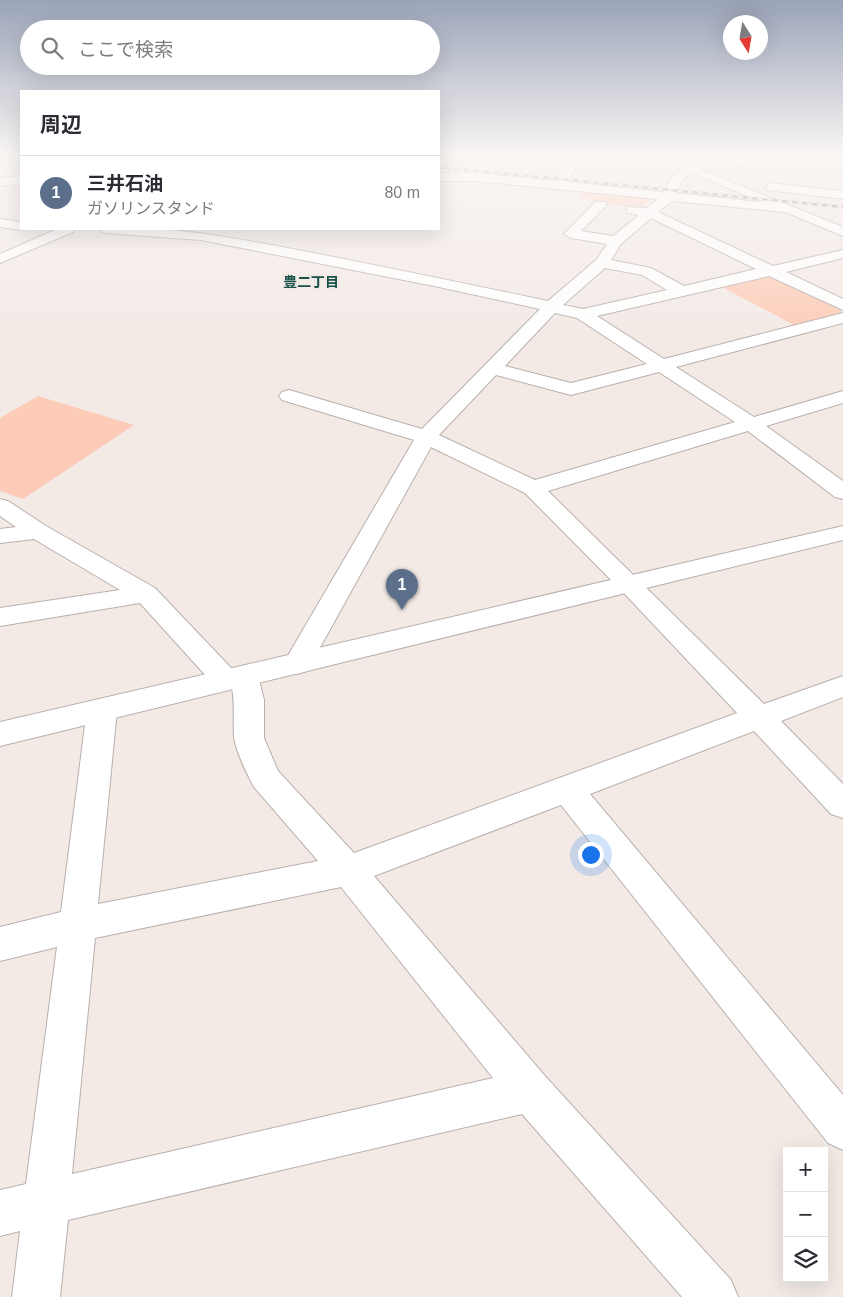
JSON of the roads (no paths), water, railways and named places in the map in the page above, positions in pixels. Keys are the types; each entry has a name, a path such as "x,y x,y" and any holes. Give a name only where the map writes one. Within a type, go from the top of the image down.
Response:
{"main road":[{"path":"598,215 571,234 616,241"},
{"path":"297,664 426,437 552,306 602,262 616,241 645,215"},
{"path":"653,215 843,305"},
{"path":"800,215 843,232"},
{"path":"0,223 20,226"},
{"path":"49,230 63,231"},
{"path":"139,230 202,236 552,306 583,314 751,424 843,492"},
{"path":"0,259 63,231"},
{"path":"583,314 843,254"},
{"path":"602,262 646,271 681,291"},
{"path":"492,368 571,389 843,318"},
{"path":"289,396 426,437 533,488 630,584 757,718 843,805"},
{"path":"533,488 843,397"},
{"path":"0,506 38,531 146,594 235,678 249,700 249,738 265,778 348,870 530,1091 714,1297"},
{"path":"0,536 38,531"},
{"path":"0,734 843,532"},
{"path":"0,617 146,594"},
{"path":"0,944 78,925 348,870 843,686"},
{"path":"36,1297 102,710"},
{"path":"566,788 843,1128"},
{"path":"0,1213 530,1091"}],"place":[{"name":"三井石油","path":"402,610"}],"district":[{"name":"豊二丁目","path":"311,282"}]}
